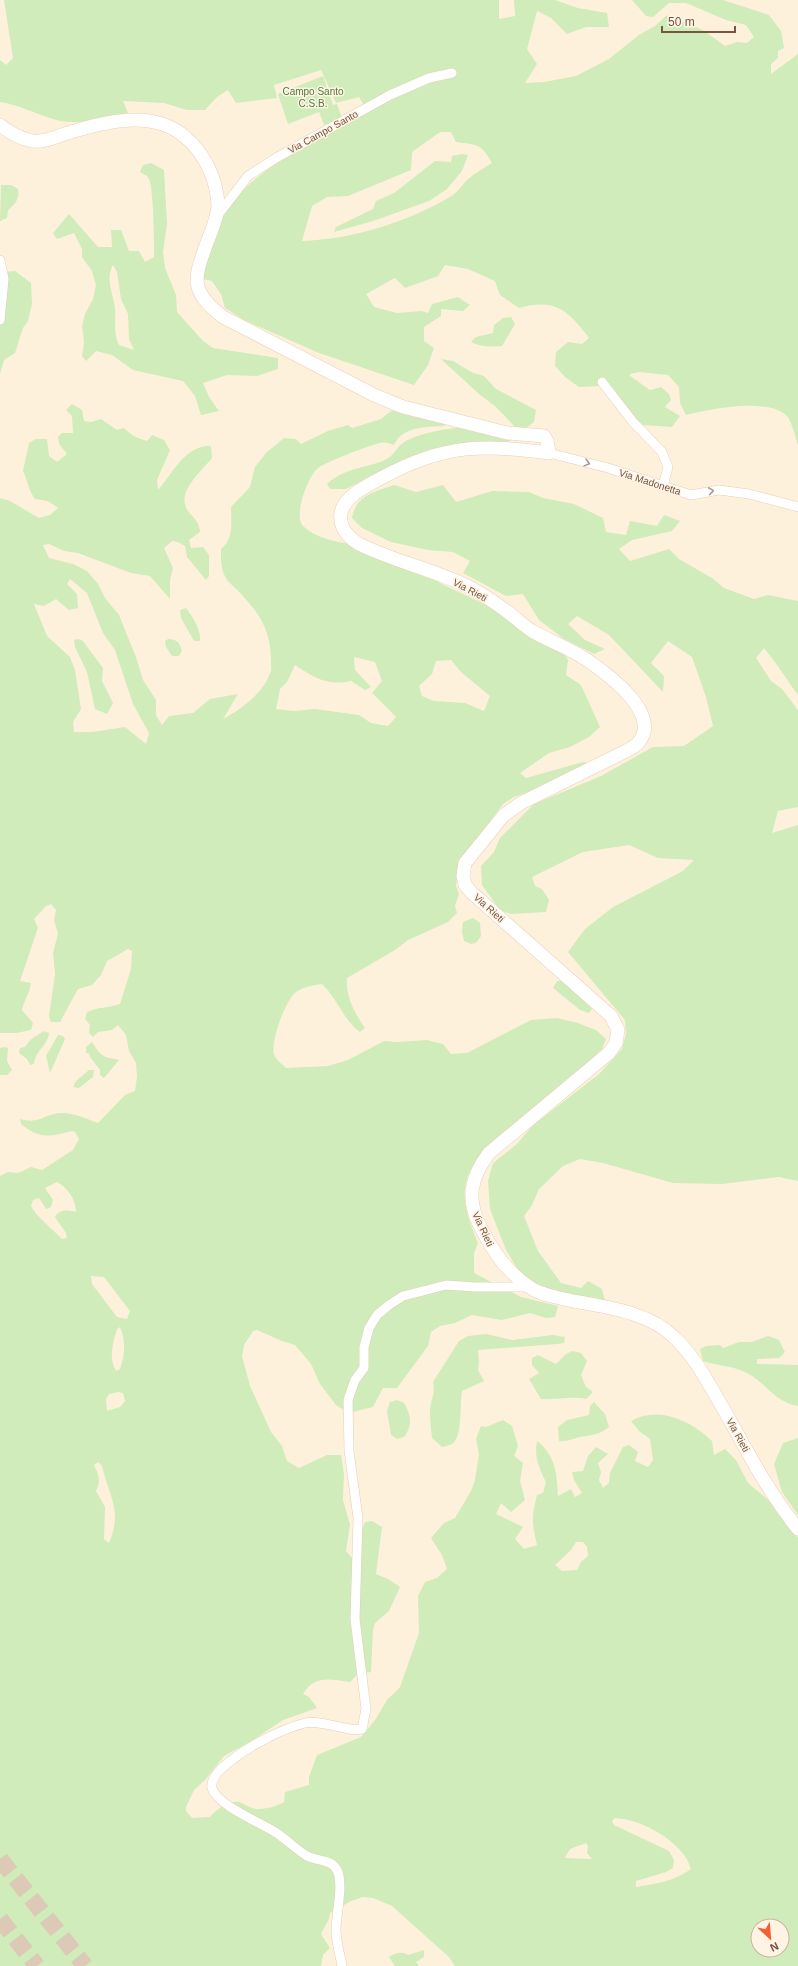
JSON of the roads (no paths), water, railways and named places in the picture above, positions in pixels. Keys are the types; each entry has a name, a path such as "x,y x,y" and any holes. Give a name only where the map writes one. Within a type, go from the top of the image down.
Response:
{"street":[{"name":"Via Campo Santo","path":"214,220 248,176 276,158 390,95 429,78 452,73"},
{"path":"0,125 13,135 34,141 119,120 156,122 172,127 196,146 212,174 218,206 198,267 196,279 198,288 210,306 223,317 374,395 404,407 507,433 544,436 547,440 549,453"},
{"path":"0,260 4,279 0,320"},
{"path":"602,382 633,422 662,452 668,467 663,486"},
{"name":"Via Rieti","path":"549,453 511,447 465,448 439,453 391,473 350,496 343,505 342,512 343,528 358,543 471,588 509,613 531,631 589,661 635,702 642,713 645,723 643,735 639,743 626,751 521,803 504,814 465,863 463,876 465,885 472,893 610,1016 618,1030 616,1043 609,1053 489,1153 480,1165 471,1190 475,1217 496,1255 514,1275 528,1287 552,1296 645,1319 673,1336 698,1367 732,1423 767,1487 798,1529"},
{"name":"Via Madonetta","path":"549,453 608,468 691,496 719,490 749,494 798,506"},
{"path":"342,1966 336,1931 339,1885 338,1872 334,1866 301,1852 278,1834 224,1802 215,1794 212,1787 214,1779 222,1768 244,1751 298,1725 312,1722 344,1726 356,1730 362,1729 364,1725 366,1709 355,1619 358,1518 350,1451 348,1400 355,1380 364,1368 364,1348 369,1328 377,1315 404,1296 446,1286 528,1287"}],"tunnel":[{"path":"0,1859 85,1966"},
{"path":"0,1919 37,1966"}],"park label":[{"name":"Campo Santo C.S.B.","path":"313,96"}]}
